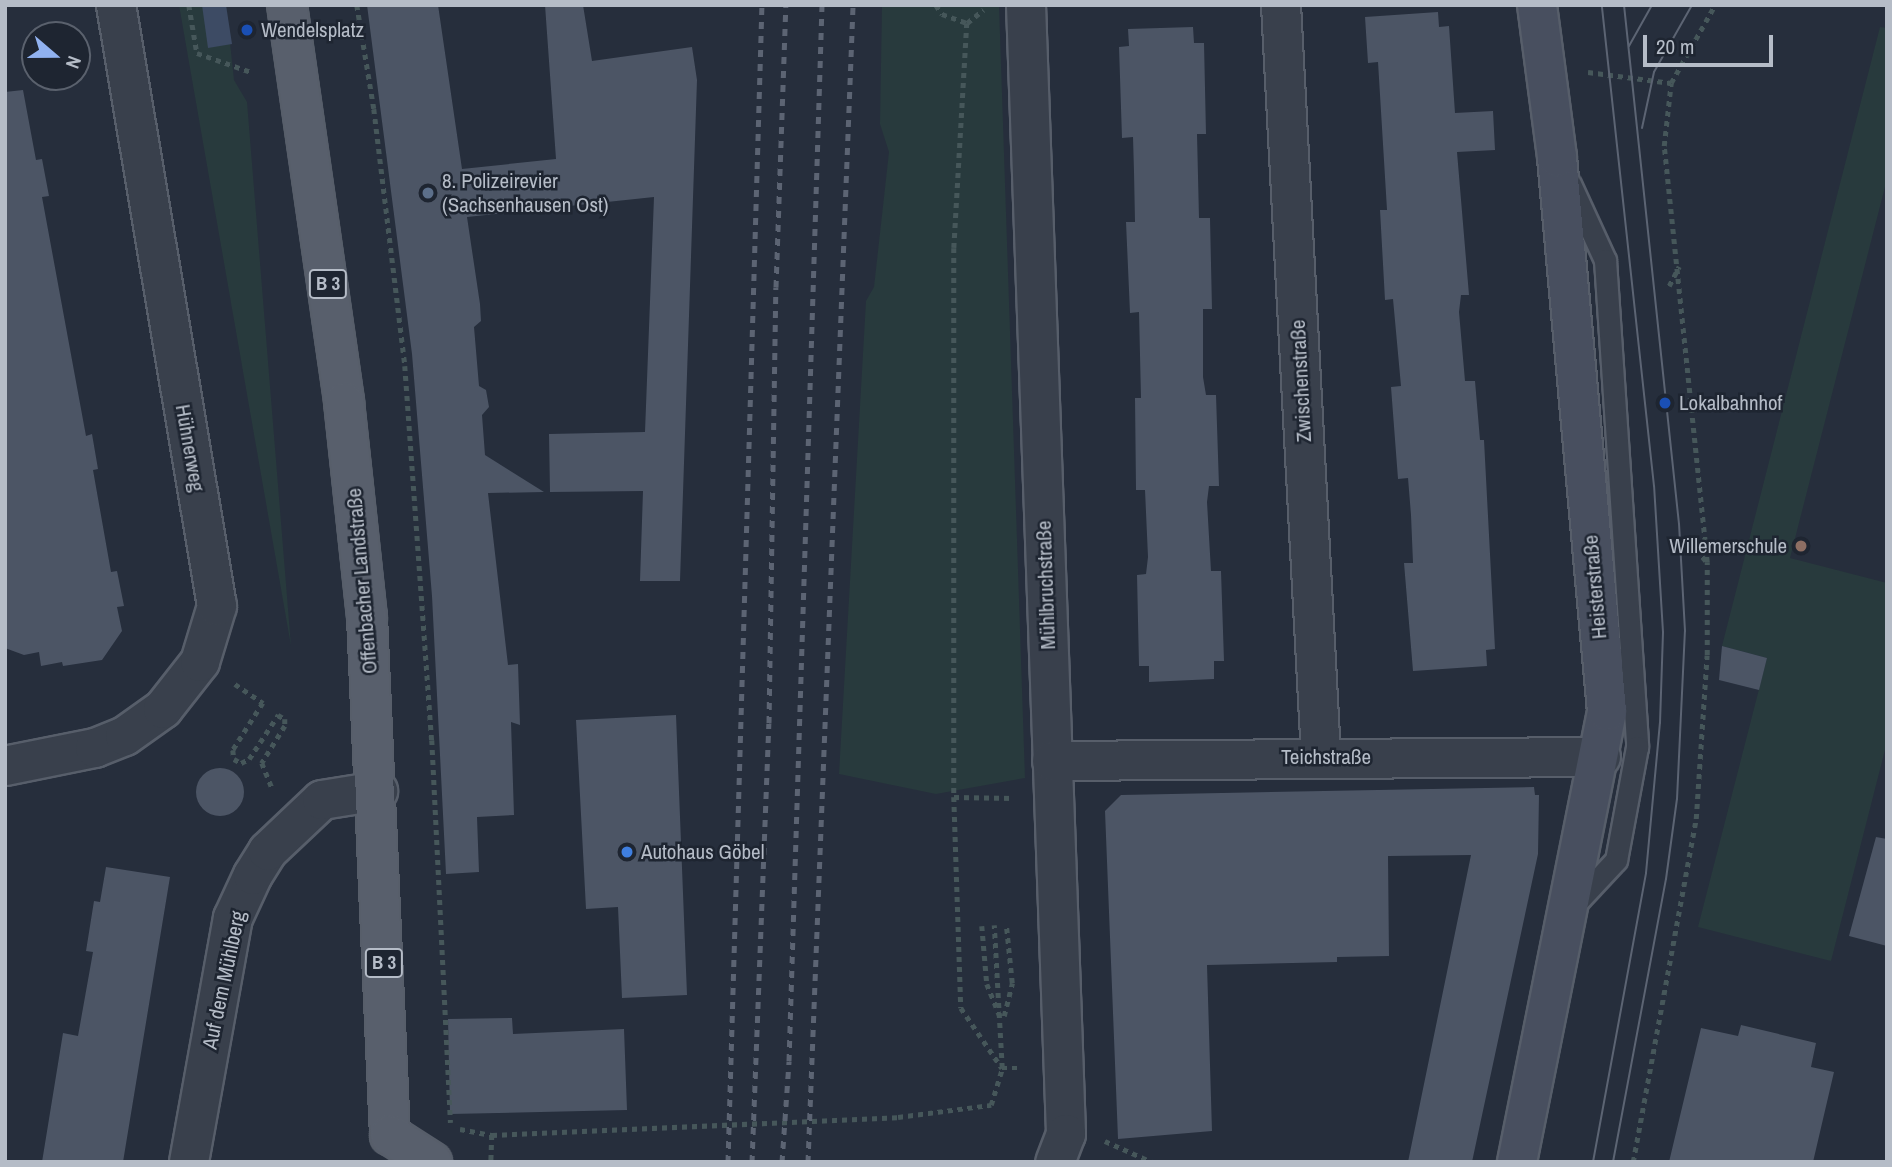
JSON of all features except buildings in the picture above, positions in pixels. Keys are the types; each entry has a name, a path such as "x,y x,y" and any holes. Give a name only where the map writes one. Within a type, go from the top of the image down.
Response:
{"main road":[{"name":"Offenbacher Landstraße","path":"287,5 344,402 367,617 378,791 390,1148"},
{"name":"B 3","path":"390,1148 432,1162"}],"street":[{"name":"Hühnerweg","path":"5,766 95,748 125,736 163,709 200,662 217,606 116,5"},
{"name":"Mühlbruchstraße","path":"1027,5 1066,1134 1055,1162"},
{"name":"Zwischenstraße","path":"1281,5 1321,757"},
{"name":"Heisterstraße","path":"1517,1162 1601,757 1607,711 1557,157 1537,5"},
{"name":"Teichstraße","path":"1052,761 1601,757"},
{"name":"Auf dem Mühlberg","path":"189,1162 233,918 253,876 268,851 322,800 378,791"}],"lane":[{"path":"1557,157 1605,260 1637,747 1616,860 1567,911"}],"path":[{"path":"189,5 197,53 251,72"},
{"path":"357,5 374,109 405,366 432,740 448,1118 453,1127 492,1135 898,1117 991,1105 1002,1068 1002,1021 995,925"},
{"path":"936,5 942,14 967,23"},
{"path":"987,5 967,23 954,248 954,797 1053,799"},
{"path":"1633,1162 1696,819 1707,656 1707,562 1679,266 1664,146 1671,83 1715,5"},
{"path":"1585,60 1586,72 1671,83"},
{"path":"1669,286 1679,266"},
{"path":"1696,549 1707,562"},
{"path":"262,763 285,726 285,719 278,715 249,759 241,763 233,750 264,703"},
{"path":"1002,1021 1012,983 1006,924"},
{"path":"982,926 987,984 1002,1021"},
{"path":"491,1162 492,1135"}],"shaded area":[{"path":"179,5 226,5 234,80 247,102 291,646"},
{"path":"882,5 999,5 1025,778 936,794 839,774 866,301 874,287 889,152 880,124"},
{"path":"1880,27 1887,28 1887,179 1790,558 1887,583 1887,742 1831,961 1698,927 1767,658 1722,646"}],"water":[{"path":"202,5 226,5 232,44 208,48"}],"tram line":[{"path":"1593,1162 1646,873 1660,723 1663,632 1654,486 1602,5"},
{"path":"1613,1162 1666,879 1677,799 1685,631 1679,524 1624,5"},
{"path":"1629,46 1652,5"},
{"path":"1642,128 1654,72 1692,5"}],"railway":[{"path":"728,1162 762,5"},
{"path":"752,1162 769,723 776,287 786,5"},
{"path":"782,1162 789,1061 822,5"},
{"path":"808,1162 853,5"}],"place":[{"name":"Wendelsplatz","path":"247,30"},
{"name":"8. Polizeirevier (Sachsenhausen Ost)","path":"428,193"},
{"name":"Lokalbahnhof","path":"1665,403"},
{"name":"Willemerschule","path":"1801,546"},
{"name":"Autohaus Göbel","path":"627,852"}]}
